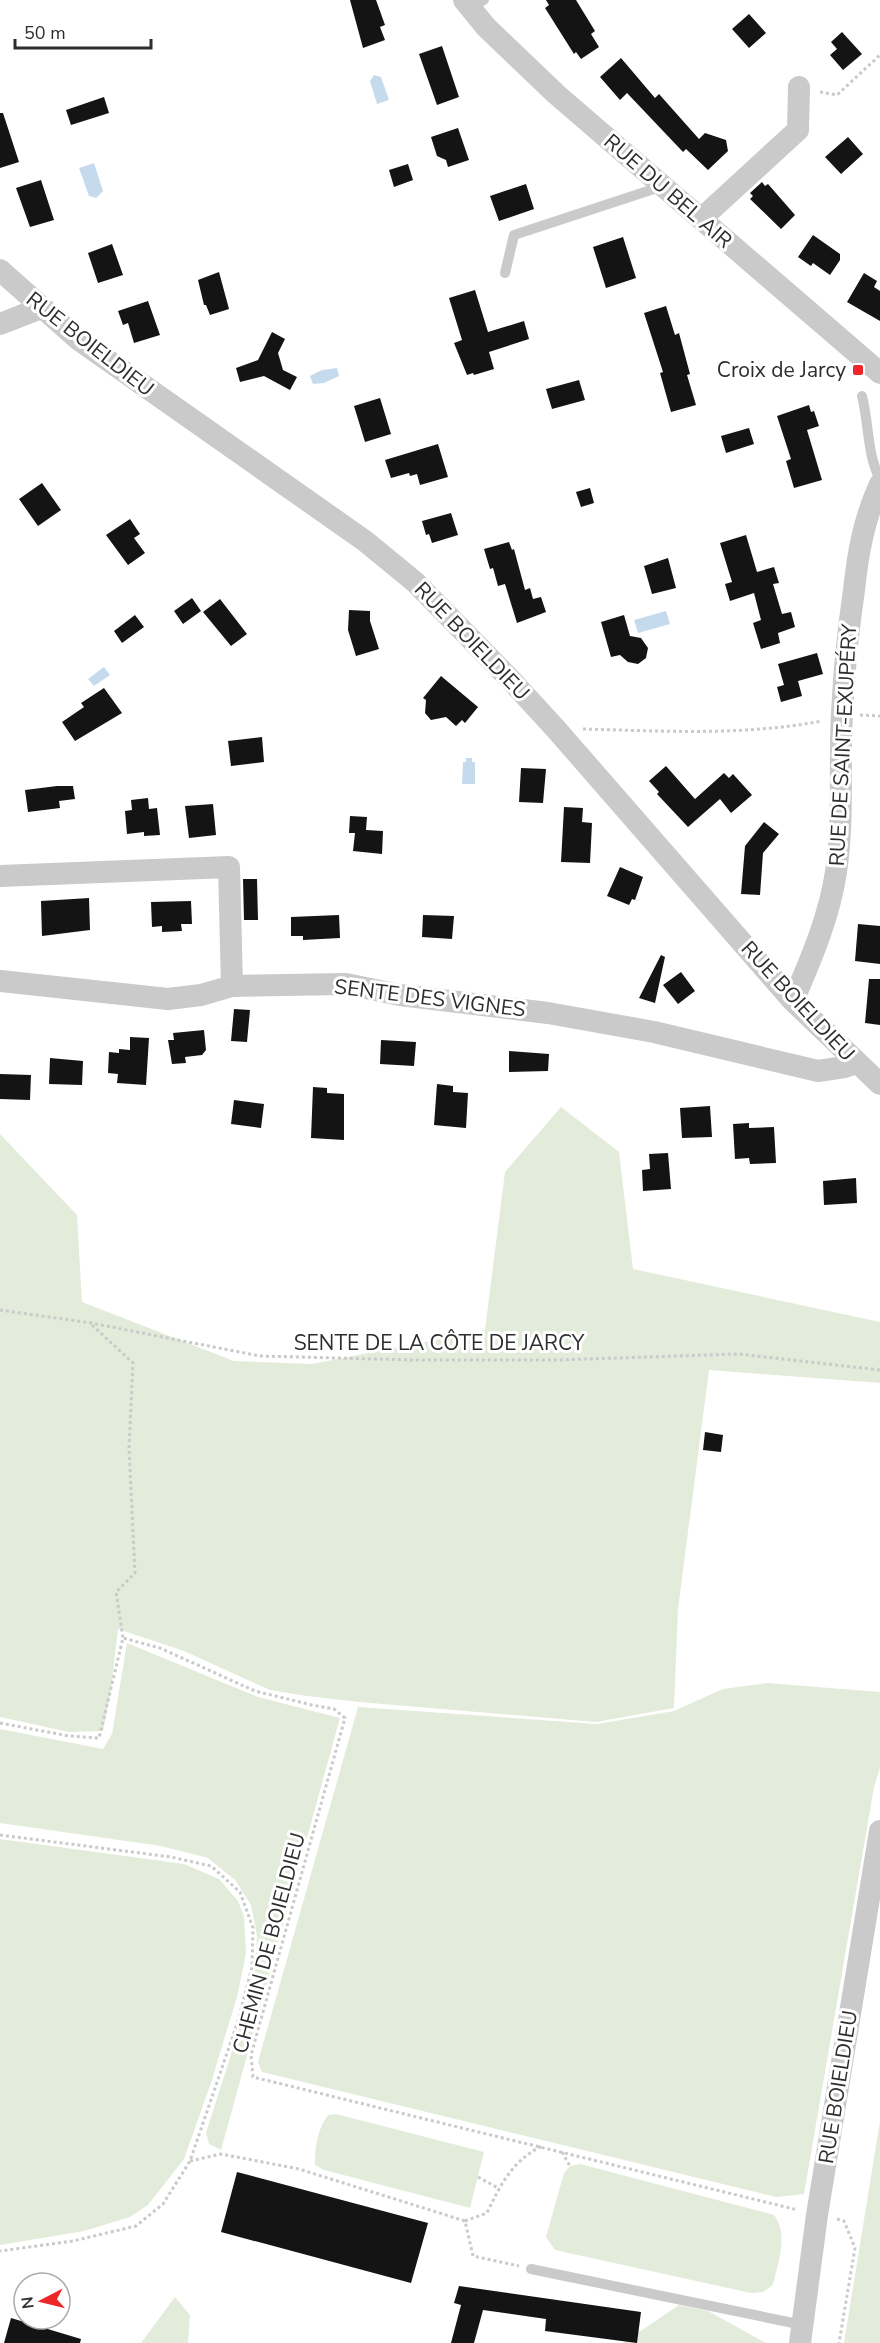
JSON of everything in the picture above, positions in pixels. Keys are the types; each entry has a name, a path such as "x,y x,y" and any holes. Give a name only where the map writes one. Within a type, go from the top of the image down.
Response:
{"street":[{"name":"RUE DU BEL AIR","path":"472,2 486,27 556,94 880,373"},
{"path":"701,219 798,130 799,87"},
{"name":"RUE BOIELDIEU","path":"0,270 79,340 130,378 374,547 416,582 555,728 793,1001 880,1084"},
{"path":"0,324 41,308"},
{"name":"RUE DE SAINT-EXUPÉRY","path":"793,1001 810,964 830,906 837,870 842,714 848,634 860,540 869,508 880,484"},
{"path":"0,876 229,867 232,986"},
{"name":"SENTE DES VIGNES","path":"0,981 168,999 201,995 232,986 346,984 400,995 548,1012 644,1030 818,1071 856,1063"},
{"name":"RUE BOIELDIEU","path":"801,2334 817,2215 880,1831"}],"lane":[{"path":"505,273 514,235 663,185"},
{"path":"862,396 867,413 874,468 880,479"},
{"path":"531,2269 801,2334"}],"path":[{"path":"799,87 837,95 880,55"},
{"path":"555,728 667,731 754,729 821,722 842,714"},
{"name":"SENTE DE LA CÔTE DE JARCY","path":"0,1310 91,1323 260,1356 412,1360 557,1360 739,1353 880,1370"},
{"path":"0,1723 69,1736 99,1738 123,1638 116,1592 135,1574 129,1448 134,1363 91,1323"},
{"name":"CHEMIN DE BOIELDIEU","path":"123,1638 160,1648 255,1691 334,1709 345,1718 250,2055 253,2077 844,2221 855,2248 839,2343"},
{"path":"0,1835 171,1857 212,1866 240,1892 253,1928 252,1967 238,2021 190,2162 163,2204 136,2226 73,2241 0,2251"},
{"path":"190,2162 221,2154 299,2169 465,2221 487,2213 498,2188 512,2168 531,2151 542,2146"},
{"path":"562,2152 570,2166"},
{"path":"478,2177 498,2188"},
{"path":"465,2221 473,2256 531,2269"}],"green space":[{"path":"561,1107 619,1152 633,1269 880,1322 880,1383 709,1370 678,1609 674,1708 596,1722 307,1696 270,1690 184,1651 118,1629 111,1690 103,1731 69,1732 0,1717 0,1134 77,1215 82,1302 234,1361 312,1364 485,1330 505,1172"},
{"path":"127,1643 258,1697 340,1718 221,2150 209,2144 206,2133 254,1982 257,1936 251,1905 235,1880 208,1858 161,1846 0,1823 0,1729 103,1749 112,1734"},
{"path":"767,1683 880,1692 880,1768 874,1787 804,2194 776,2197 262,2072 258,2062 358,1707 597,1724 674,1711 723,1689"},
{"path":"0,1839 184,1864 219,1879 238,1901 244,1916 246,1954 237,1997 211,2083 184,2159 148,2205 130,2217 84,2231 0,2245"},
{"path":"336,2114 484,2152 470,2208 324,2170 315,2165 319,2132 328,2115"},
{"path":"880,2121 880,2343 844,2343"},
{"path":"580,2164 774,2215 782,2240 773,2285 763,2292 751,2293 555,2250 546,2237 564,2173 570,2166"},
{"path":"175,2297 190,2315 188,2343 141,2343"},
{"path":"679,2305 708,2311 766,2343 623,2343"}],"water":[{"path":"374,75 381,77 389,100 377,104 370,81"},
{"path":"94,163 103,191 96,198 89,196 79,168"},
{"path":"337,368 339,376 324,383 313,384 310,376 322,370"},
{"path":"666,611 670,624 638,633 634,620"},
{"path":"104,667 110,675 94,686 88,679"},
{"path":"466,758 472,758 472,762 475,762 475,784 462,784 463,762 466,762"}],"building":[{"path":"350,0 376,0 385,25 380,27 385,40 363,48"},
{"path":"546,0 576,0 595,31 591,34 599,47 581,59 576,52 574,54 545,8 549,5"},
{"path":"749,14 766,33 749,48 732,29"},
{"path":"842,32 862,54 843,70 830,55 837,49 831,42"},
{"path":"442,46 459,97 437,105 419,54"},
{"path":"621,58 655,98 659,94 699,139 705,133 726,140 728,151 708,170 686,149 683,152 627,93 620,100 600,77"},
{"path":"104,97 109,113 71,125 66,110"},
{"path":"0,113 3,113 19,162 0,168"},
{"path":"458,128 469,160 448,167 446,160 437,156 431,137"},
{"path":"848,137 863,154 841,174 825,157"},
{"path":"408,164 413,180 394,187 389,170"},
{"path":"41,180 54,220 30,227 16,188"},
{"path":"762,182 765,186 768,184 795,215 781,229 750,199 753,196 750,193"},
{"path":"526,184 534,209 499,221 490,196"},
{"path":"813,235 840,254 840,260 830,275 813,263 811,266 798,257"},
{"path":"623,237 636,278 606,288 593,247"},
{"path":"112,244 123,275 98,283 88,253"},
{"path":"219,272 229,309 210,315 204,305 198,280"},
{"path":"864,273 877,281 874,287 880,291 880,321 847,302"},
{"path":"475,290 488,332 524,321 529,339 489,352 494,369 467,375 454,343 462,340 449,298"},
{"path":"148,301 160,335 134,343 128,323 123,325 118,311"},
{"path":"666,306 675,335 679,333 690,374 687,375 696,405 671,412 660,373 663,372 644,313"},
{"path":"272,332 285,339 278,353 283,370 297,377 290,390 264,376 240,382 236,368 258,360"},
{"path":"579,380 585,400 552,409 546,389"},
{"path":"380,398 391,434 365,442 354,406"},
{"path":"809,405 811,412 814,411 819,426 807,430 822,480 794,488 786,461 791,459 777,416"},
{"path":"749,428 754,444 726,453 721,436"},
{"path":"438,444 448,477 420,485 417,474 410,476 409,473 391,478 385,460"},
{"path":"42,483 61,510 38,526 19,499"},
{"path":"590,488 594,503 581,507 576,492"},
{"path":"451,513 458,535 432,543 429,534 426,535 422,521"},
{"path":"130,519 140,534 134,538 145,553 128,565 106,535"},
{"path":"746,535 757,572 774,567 779,583 773,584 782,614 791,612 795,627 778,633 780,643 761,649 753,623 761,620 754,593 730,601 725,584 732,582 720,543"},
{"path":"509,542 512,550 514,549 525,590 530,588 533,599 541,597 546,612 517,623 505,584 498,586 484,549"},
{"path":"668,558 676,588 652,594 644,566"},
{"path":"192,598 201,611 183,624 174,611"},
{"path":"220,599 247,634 231,646 203,612"},
{"path":"349,610 370,611 370,621 379,649 356,656 348,630"},
{"path":"135,615 144,627 122,643 114,631"},
{"path":"624,615 630,636 641,638 648,648 646,658 638,664 628,662 620,655 611,657 601,622"},
{"path":"817,653 823,674 798,681 802,696 781,702 777,687 784,685 778,664"},
{"path":"441,676 478,707 465,723 462,720 456,726 446,717 431,720 425,713 426,700 423,698"},
{"path":"104,688 122,713 75,741 62,722 84,707 81,703"},
{"path":"262,737 264,762 231,766 228,741"},
{"path":"666,766 695,799 724,773 729,778 733,774 752,795 731,813 720,799 688,827 657,794 659,792 649,781"},
{"path":"521,768 546,769 543,803 519,802"},
{"path":"73,786 75,799 59,801 60,808 28,812 25,790"},
{"path":"148,798 149,809 157,808 160,835 144,836 144,832 127,834 125,811 132,810 131,800"},
{"path":"213,804 216,835 189,838 185,806"},
{"path":"564,807 583,808 582,822 592,823 590,863 561,862"},
{"path":"350,816 367,817 366,830 383,831 382,854 353,851 355,833 349,833"},
{"path":"764,822 779,834 763,853 760,895 741,894 745,846"},
{"path":"620,867 643,877 635,900 632,899 629,905 607,896"},
{"path":"243,879 257,879 258,920 244,920"},
{"path":"89,898 90,930 42,936 41,901"},
{"path":"191,901 192,924 181,924 182,931 162,932 162,926 152,927 151,902"},
{"path":"339,915 340,938 303,940 303,936 291,936 291,917"},
{"path":"423,915 454,916 452,939 422,937"},
{"path":"858,924 880,926 880,964 855,961"},
{"path":"661,955 665,957 655,1003 639,998"},
{"path":"681,972 695,991 678,1004 663,985"},
{"path":"869,979 880,979 880,1025 865,1023"},
{"path":"234,1009 250,1010 247,1042 231,1041"},
{"path":"204,1030 206,1050 202,1055 185,1057 186,1063 172,1064 168,1040 174,1040 173,1033"},
{"path":"130,1037 149,1038 146,1085 117,1083 118,1074 108,1073 109,1052 119,1053 119,1049 130,1050"},
{"path":"381,1040 416,1042 414,1066 380,1064"},
{"path":"509,1051 549,1054 548,1071 509,1072"},
{"path":"50,1058 83,1061 82,1085 49,1084"},
{"path":"0,1074 31,1075 30,1100 0,1099"},
{"path":"437,1084 453,1086 453,1092 468,1093 466,1128 434,1125"},
{"path":"313,1087 327,1088 327,1093 344,1094 344,1140 311,1138"},
{"path":"234,1100 264,1104 261,1128 231,1124"},
{"path":"710,1106 712,1137 682,1138 680,1108"},
{"path":"749,1123 749,1128 774,1127 776,1163 750,1164 749,1158 735,1159 733,1124"},
{"path":"668,1153 671,1189 643,1191 642,1170 650,1169 649,1154"},
{"path":"856,1178 857,1203 824,1205 823,1181"},
{"path":"705,1432 723,1435 721,1452 703,1450"},
{"path":"237,2172 428,2223 411,2283 221,2232"},
{"path":"459,2286 641,2312 637,2343 545,2331 546,2319 483,2310 474,2343 451,2343 461,2305 454,2303"},
{"path":"11,2318 12,2331 54,2331 81,2339 80,2343 4,2343"}],"place":[{"name":"Croix de Jarcy","path":"858,370"}]}
